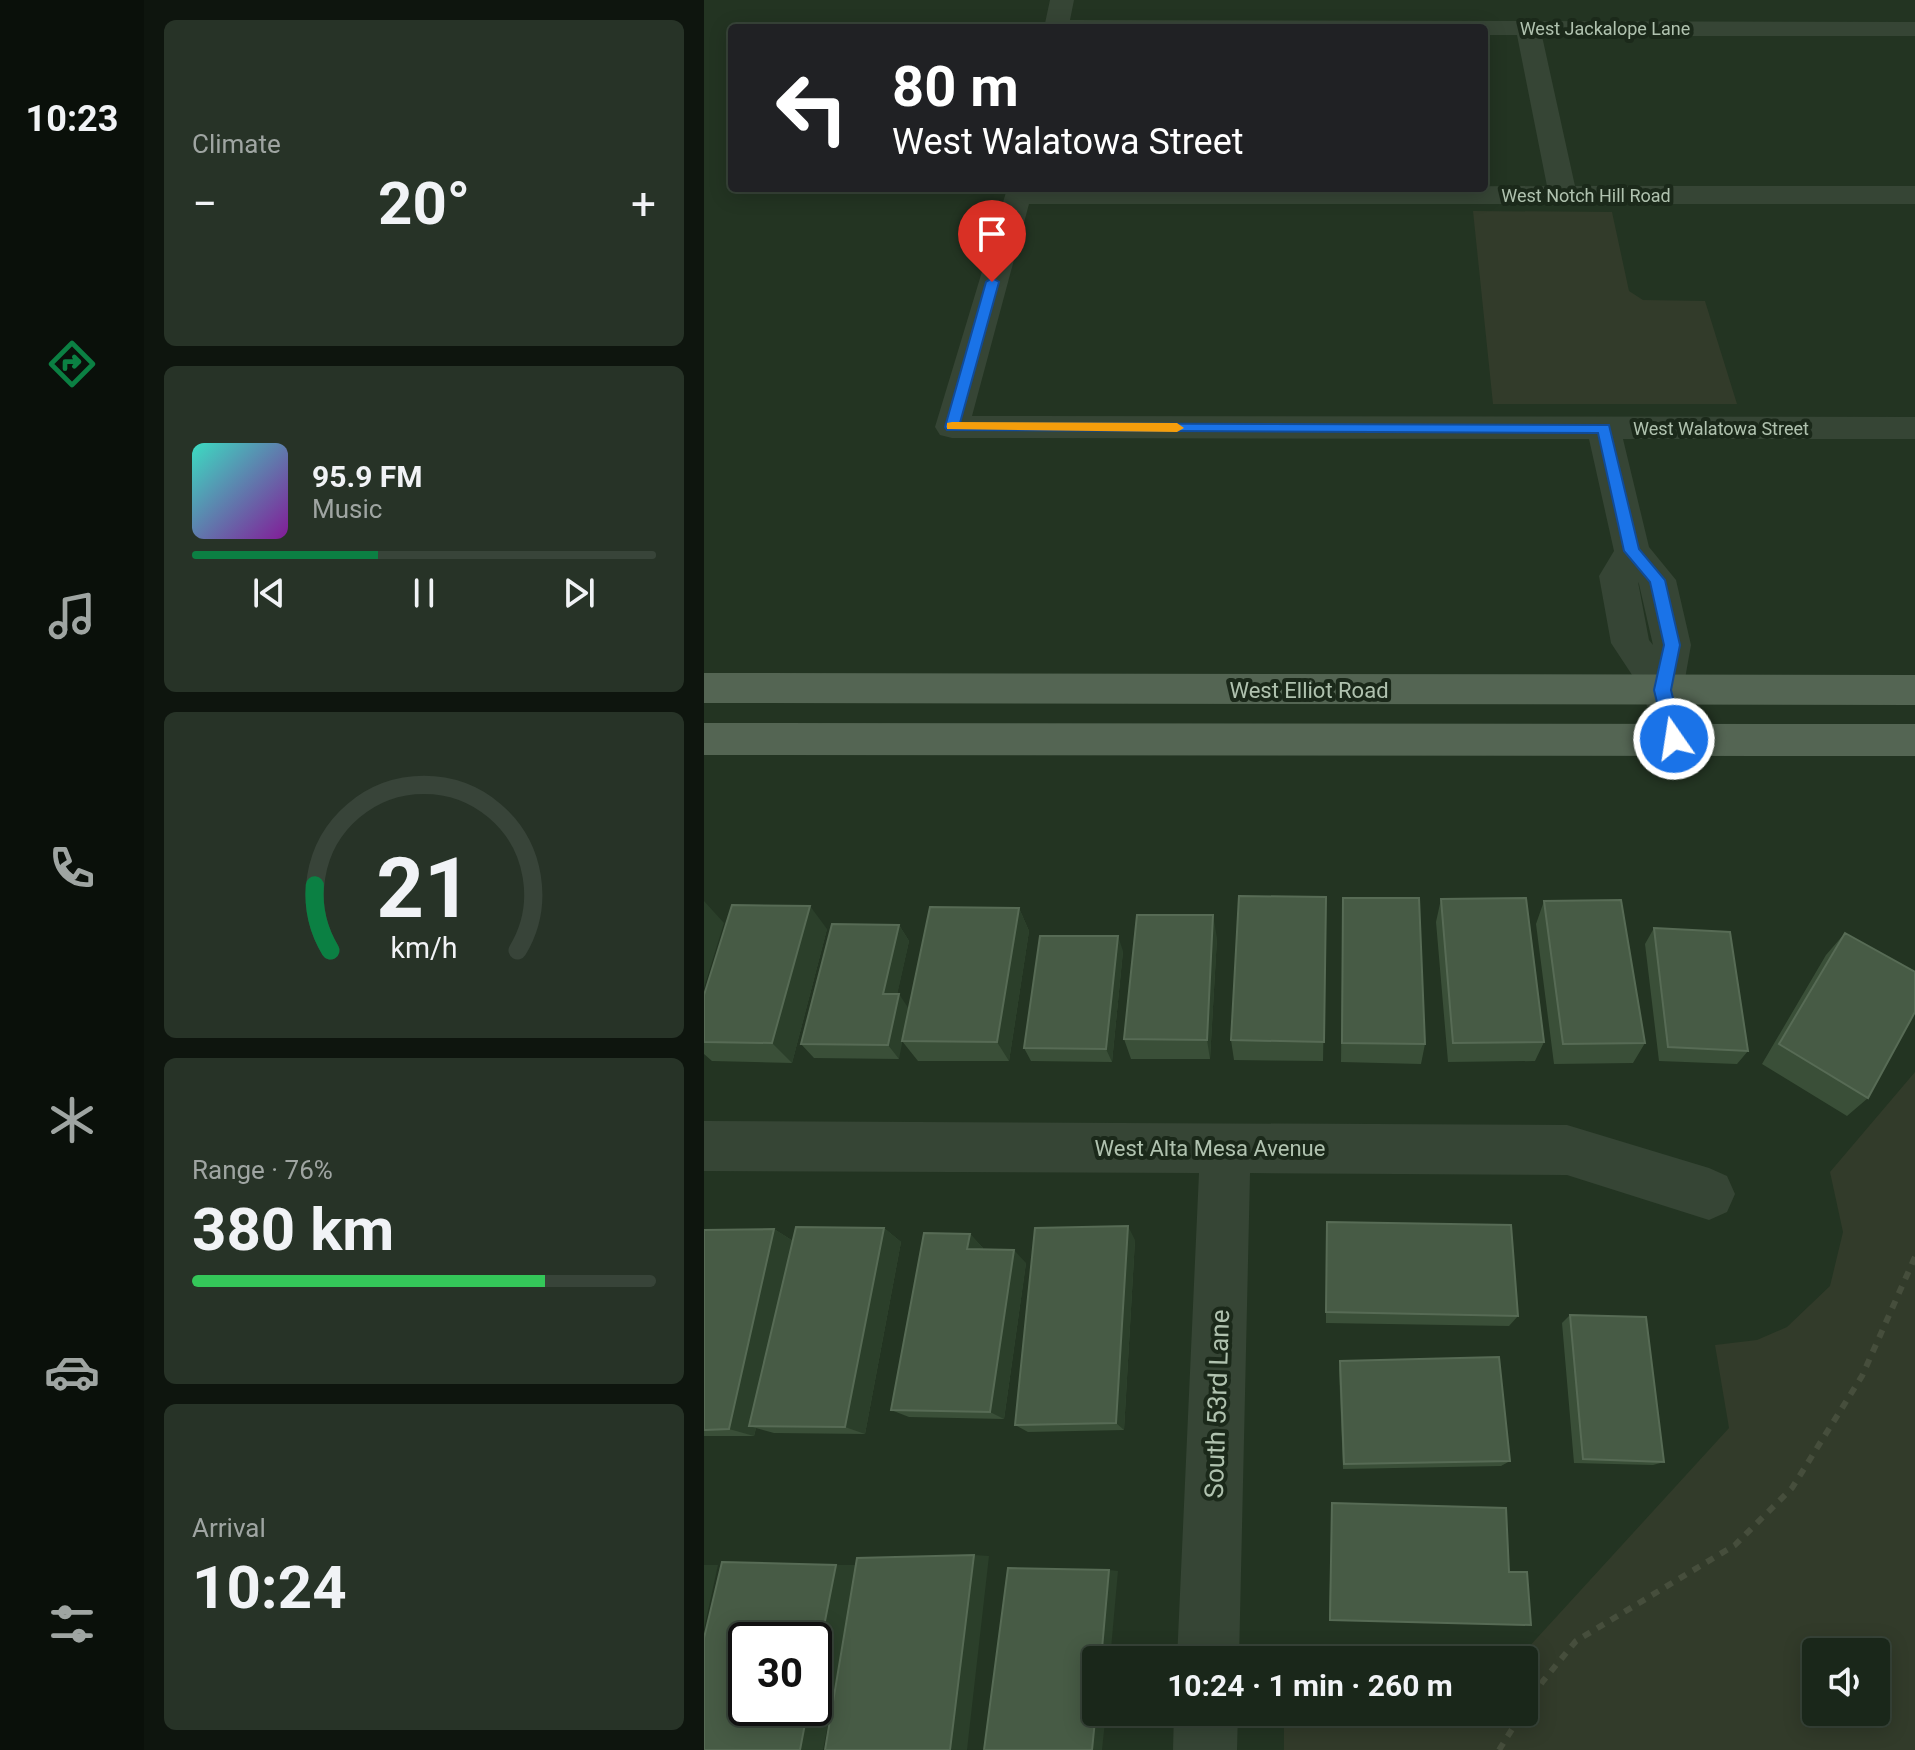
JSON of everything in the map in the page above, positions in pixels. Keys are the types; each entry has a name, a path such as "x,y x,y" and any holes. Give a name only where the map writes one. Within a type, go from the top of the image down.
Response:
{"main road":[{"name":"West Elliot Road","path":"704,688 1915,690"},
{"path":"704,739 1915,740"}],"street":[{"path":"1057,24 1062,0"},
{"name":"West Jackalope Lane","path":"1488,28 1915,29"},
{"path":"1528,28 1563,195"},
{"name":"West Notch Hill Road","path":"952,427 1017,195 1915,195"},
{"name":"West Walatowa Street","path":"952,427 1915,428"},
{"path":"1604,428 1632,551 1618,576 1630,643 1663,690 1674,739"},
{"name":"West Alta Mesa Avenue","path":"704,1146 1567,1150 1709,1194"},
{"name":"South 53rd Lane","path":"1208,1646 1225,1148"},
{"path":"1205,1750 1206,1726"}],"path":[{"path":"1538,1689 1576,1641 1735,1545 1792,1488 1862,1376 1915,1257"},
{"path":"1499,1750 1514,1726"}],"green space":[{"path":"1473,211 1612,212 1629,291 1643,300 1705,301 1737,404 1493,404"},
{"path":"1915,1072 1915,1750 1284,1750 1284,1726 1538,1726 1538,1646 1530,1646 1729,1428 1715,1345 1757,1340 1787,1327 1830,1286 1843,1232 1830,1172"}],"building":[{"path":"1239,896 1326,897 1324,1042 1231,1040"},
{"path":"1343,898 1419,898 1425,1044 1342,1043"},
{"path":"1526,898 1544,1042 1453,1043 1441,899"},
{"path":"1621,900 1645,1043 1563,1044 1544,901"},
{"path":"732,905 810,906 772,1043 704,1042 704,995"},
{"path":"930,907 1019,908 997,1042 902,1041"},
{"path":"1137,915 1213,915 1207,1040 1124,1039"},
{"path":"832,924 899,925 883,994 899,994 888,1045 801,1044"},
{"path":"1654,928 1730,932 1748,1051 1668,1047"},
{"path":"1845,933 1915,972 1915,1012 1868,1098 1779,1044"},
{"path":"1040,936 1118,936 1106,1049 1024,1048"},
{"path":"1327,1222 1511,1225 1518,1316 1326,1312"},
{"path":"1128,1226 1116,1423 1015,1425 1035,1228"},
{"path":"796,1227 884,1228 845,1427 749,1426"},
{"path":"774,1229 729,1429 704,1430 704,1230"},
{"path":"924,1233 970,1234 967,1249 1014,1250 990,1412 891,1410"},
{"path":"1570,1315 1646,1317 1664,1462 1583,1459"},
{"path":"1499,1357 1510,1461 1344,1464 1340,1361"},
{"path":"1332,1503 1506,1508 1509,1572 1527,1572 1531,1625 1330,1620"},
{"path":"974,1555 950,1750 825,1750 829,1726 832,1726 832,1708 857,1558"},
{"path":"722,1562 836,1565 825,1622 728,1622 728,1726 805,1726 800,1750 704,1750 704,1638"},
{"path":"1008,1568 1109,1570 1102,1646 1082,1646 1082,1726 1094,1726 1092,1750 984,1750"}],"slow traffic":[{"path":"952,426 1177,428"}],"route":[{"path":"992,282 952,427 1604,428 1632,551 1657,580 1672,645 1663,690 1674,739"}]}
